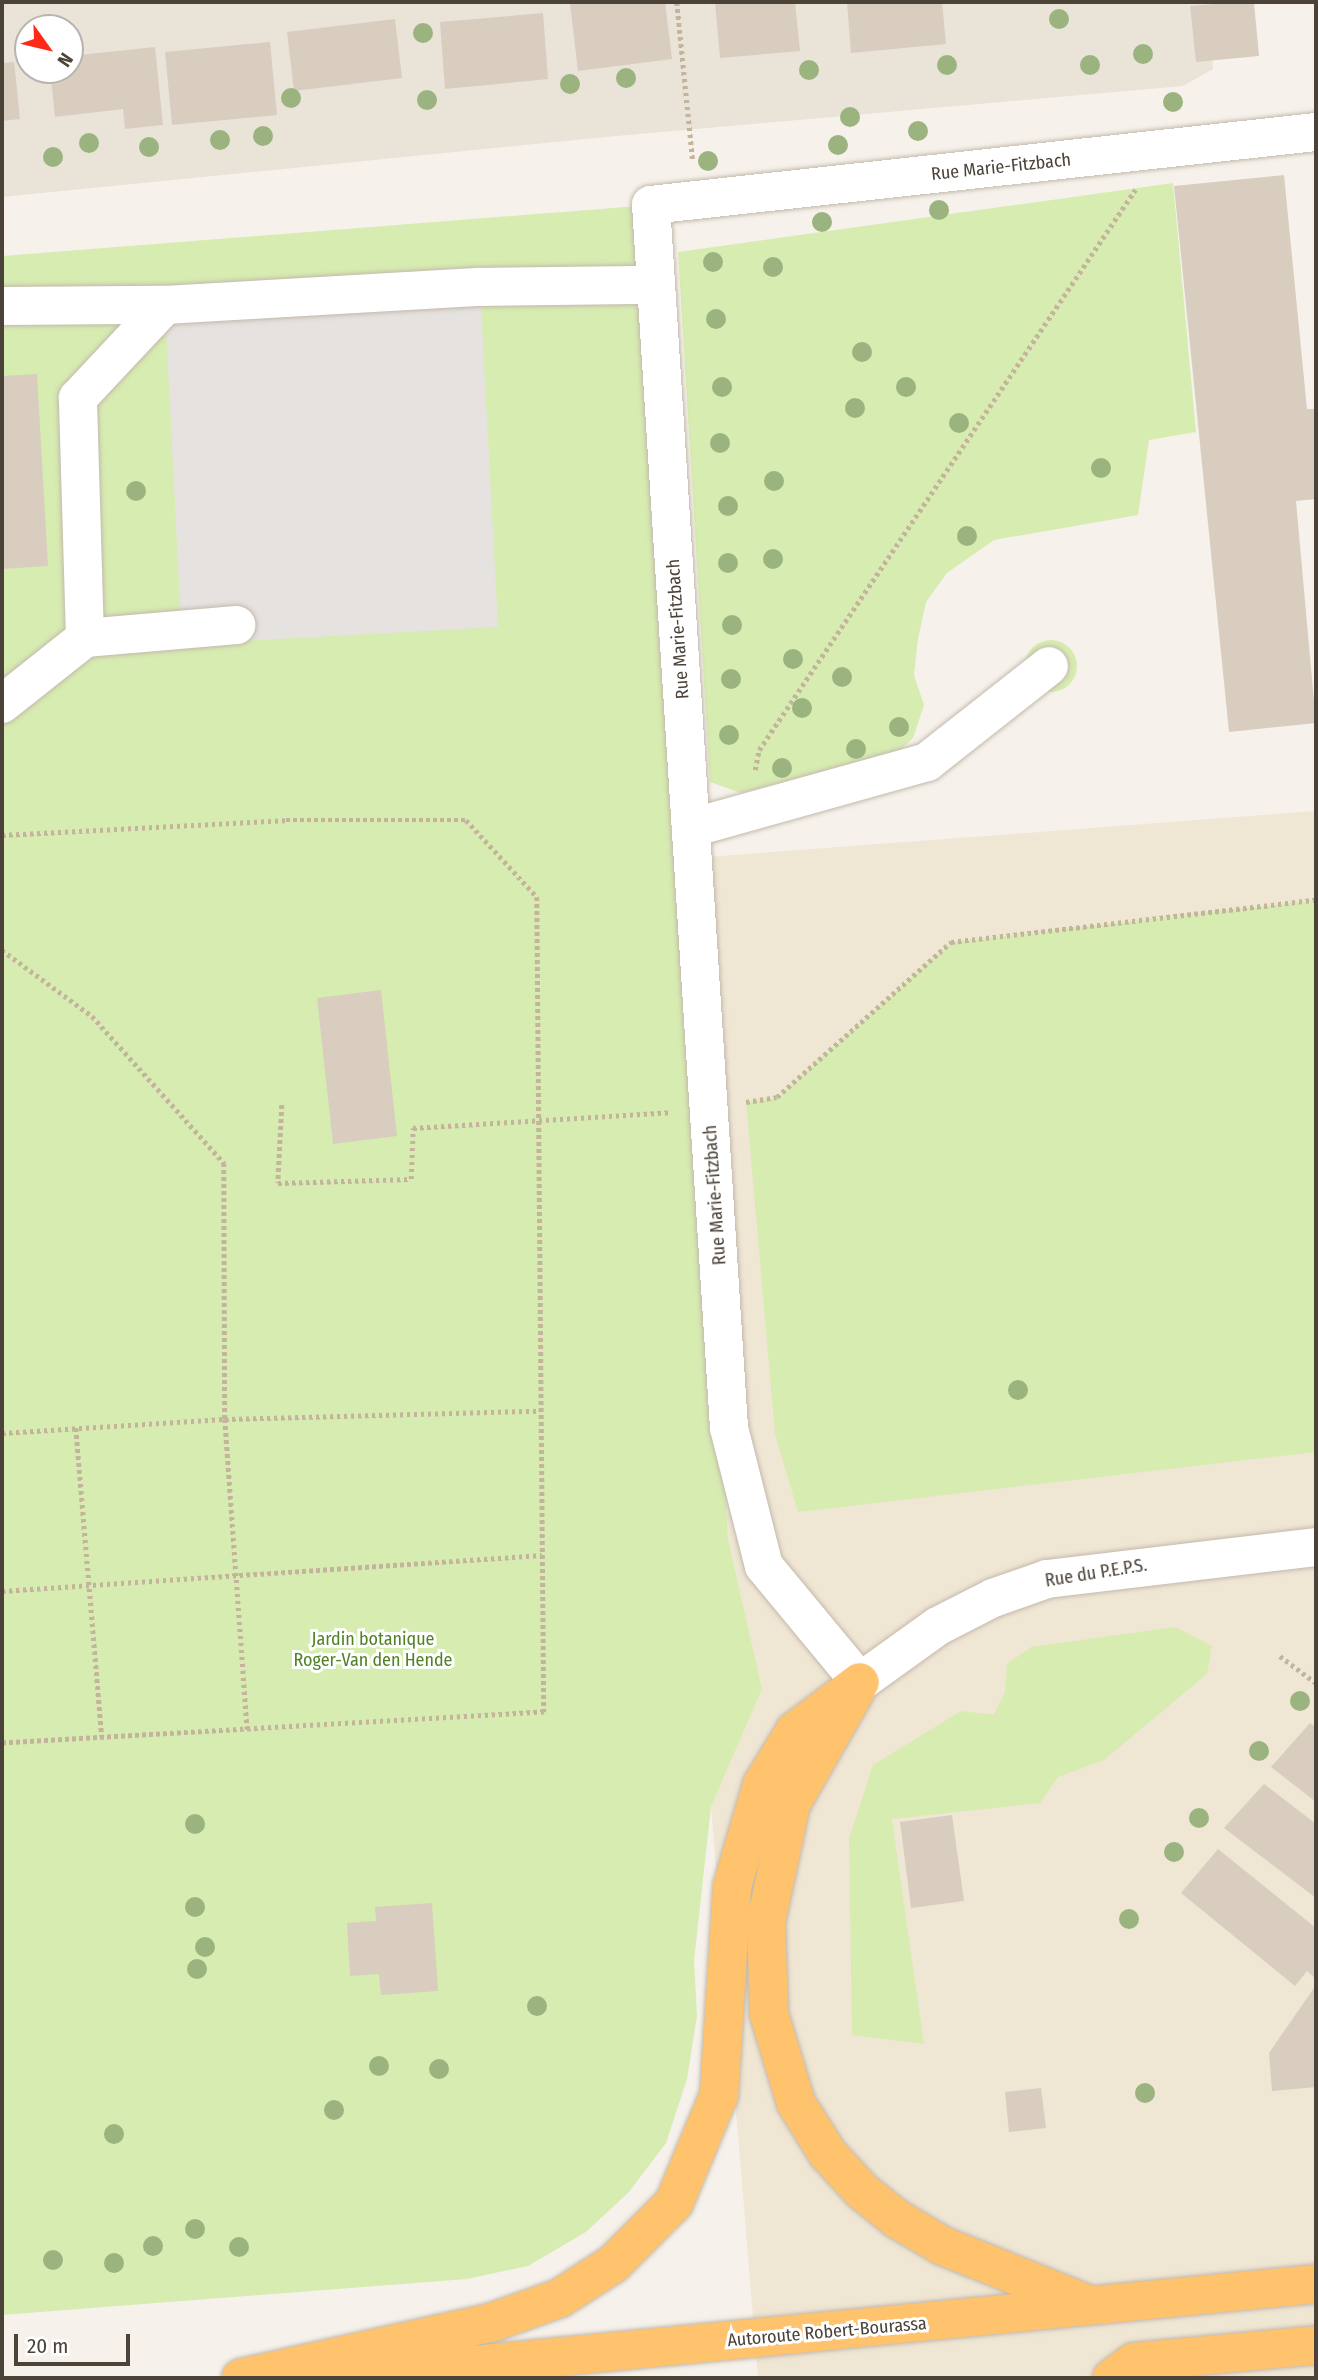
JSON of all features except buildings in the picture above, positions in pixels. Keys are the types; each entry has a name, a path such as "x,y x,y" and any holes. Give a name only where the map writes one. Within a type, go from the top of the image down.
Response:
{"highway":[{"path":"860,1682 791,1804 766,1922 769,2014 796,2103 828,2154 862,2192 897,2219 943,2246 1094,2307"},
{"path":"241,2378 490,2323 560,2298 613,2264 674,2203 719,2095 732,1887 762,1785 795,1731 860,1682"},
{"name":"Autoroute Robert-Bourassa","path":"338,2378 1316,2284"},
{"path":"1112,2378 1134,2362 1316,2345"}],"street":[{"name":"Rue Marie-Fitzbach","path":"860,1682 764,1566 729,1428 651,205 1316,132"},
{"path":"2,306 165,305 480,287 656,285"},
{"path":"85,638 78,398 165,305"},
{"path":"2,704 85,638 236,625"},
{"path":"691,828 927,762 1049,666"},
{"name":"Rue du P.E.P.S.","path":"860,1682 938,1626 993,1598 1047,1579 1316,1547"}],"path":[{"path":"677,2 696,200"},
{"path":"761,810 753,783 759,750 1163,149"},
{"path":"2,835 286,820 466,820 537,897 544,1712 2,1743"},
{"path":"282,1105 278,1183 411,1179 413,1128 537,1123 709,1108 777,1097 951,942 1316,900"},
{"path":"2,950 92,1016 224,1163 225,1419 239,1575 247,1729"},
{"path":"2,1433 225,1419 540,1411"},
{"path":"76,1428 102,1737"},
{"path":"2,1591 542,1555"},
{"path":"1280,1656 1316,1683"}],"shaded area":[{"path":"2,2 1209,2 1213,69 1183,86 606,137 2,197"},
{"path":"480,287 498,627 182,644 165,305"},
{"path":"1316,811 1316,2378 758,2378 711,1807 762,1689 728,1538 693,858"}],"green space":[{"path":"1173,183 1196,432 1149,440 1138,515 994,540 947,573 926,602 918,639 914,675 924,705 913,738 897,753 741,793 710,782 678,252"},
{"name":"Jardin botanique Roger-Van den Hende","path":"651,205 693,858 728,1538 762,1689 711,1807 694,1961 697,2016 687,2079 666,2143 629,2192 586,2232 528,2266 467,2279 2,2315 2,256"},
{"path":"1051,640 1070,647 1077,666 1070,685 1051,692 1032,685 1025,666 1032,647"},
{"path":"1316,900 1316,1452 798,1512 775,1434 746,1101 777,1097 951,942"},
{"path":"1175,1627 1212,1646 1207,1674 1104,1760 1058,1777 1040,1803 892,1819 924,2044 852,2035 849,1839 873,1765 961,1711 994,1715 1005,1692 1007,1664 1031,1647"}]}
